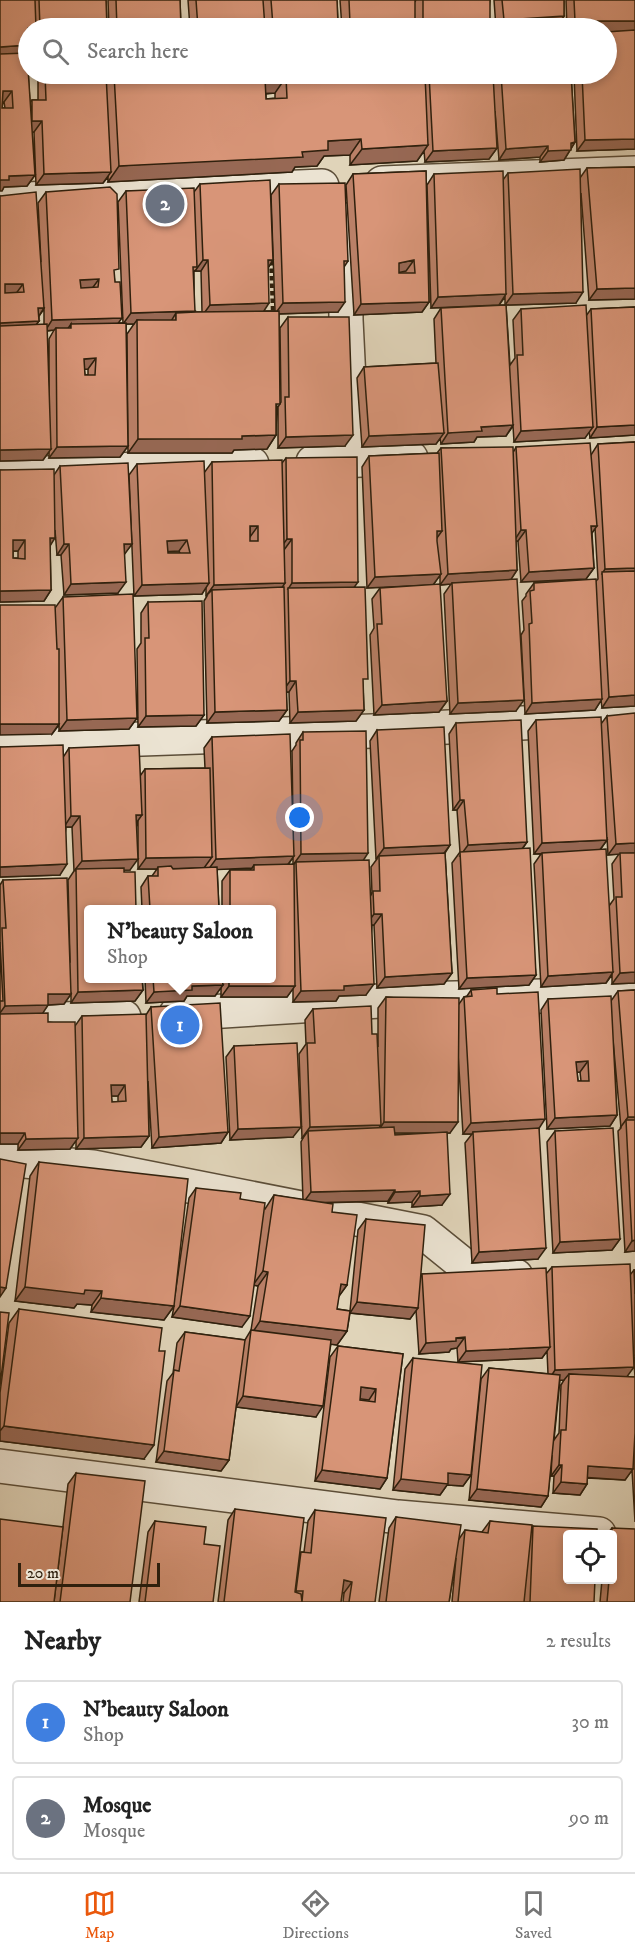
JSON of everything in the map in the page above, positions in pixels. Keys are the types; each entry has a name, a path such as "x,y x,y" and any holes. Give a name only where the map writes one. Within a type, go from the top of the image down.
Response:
{"street":[{"path":"0,198 27,199 635,173"},
{"path":"345,185 346,320 353,460"},
{"path":"0,475 435,457"},
{"path":"0,744 372,730 635,717"},
{"path":"0,1021 130,1016 412,999 635,994"},
{"path":"0,1159 93,1167 423,1232 480,1278 552,1274"},
{"path":"0,1466 398,1517 563,1532"}],"path":[{"path":"271,260 273,320"}],"building":[{"path":"0,0 35,0 36,18 18,18 18,46 0,47"},
{"path":"39,0 106,0 107,18 40,18"},
{"path":"116,0 180,0 181,18 117,18"},
{"path":"196,0 263,0 264,18 197,18"},
{"path":"271,0 337,0 338,18 272,18"},
{"path":"349,0 415,0 415,18 350,18"},
{"path":"423,0 490,0 490,18 423,18"},
{"path":"502,0 564,0 564,16 504,18"},
{"path":"574,0 635,0 635,21 617,21 617,18 575,18"},
{"path":"635,30 635,139 585,140 582,84 617,84 617,31"},
{"path":"18,53 18,84 29,84 35,175 9,176 9,180 0,180 0,54","holes":["3,91 12,91 13,108 2,108"]},
{"path":"45,84 107,84 111,172 44,174 42,121 32,121 32,100 46,100"},
{"path":"115,84 265,84 266,99 287,98 286,84 425,84 428,145 362,149 361,139 328,141 328,150 302,152 303,157 119,166"},
{"path":"430,84 494,84 497,148 433,151"},
{"path":"502,84 572,84 575,142 571,143 571,150 548,151 548,146 506,149"},
{"path":"635,167 635,288 597,289 587,168"},
{"path":"580,169 583,292 513,294 508,173"},
{"path":"426,171 429,302 361,304 353,174","holes":["414,260 415,273 399,273 399,263"]},
{"path":"503,171 506,294 438,297 434,174"},
{"path":"270,180 273,260 268,260 269,303 210,305 208,260 203,260 200,184"},
{"path":"345,183 348,261 344,261 345,302 283,303 279,184"},
{"path":"110,187 117,194 119,269 114,270 115,282 120,282 122,318 52,320 46,192","holes":["99,279 98,287 81,288 80,280"]},
{"path":"194,188 197,267 193,267 195,311 131,313 126,191"},
{"path":"36,192 44,308 38,308 39,321 0,323 0,196","holes":["5,284 23,284 24,292 5,293"]},
{"path":"506,305 513,425 481,427 482,431 448,433 441,308"},
{"path":"586,305 593,427 521,431 517,355 523,355 521,309"},
{"path":"635,307 635,425 597,427 591,309"},
{"path":"279,311 280,404 276,404 276,435 242,436 242,439 138,439 137,320 176,320 176,313"},
{"path":"288,317 349,317 353,435 286,437 285,397 289,397"},
{"path":"126,323 128,446 57,447 56,328 71,328 71,324","holes":["96,358 95,375 85,375 84,359"]},
{"path":"47,324 51,449 0,450 0,326"},
{"path":"438,363 444,433 369,436 364,367"},
{"path":"635,442 635,568 605,569 598,444"},
{"path":"590,443 597,526 591,526 594,568 529,572 526,530 521,530 516,447"},
{"path":"513,447 517,570 448,574 441,448"},
{"path":"439,453 442,531 437,531 437,541 441,574 375,577 369,456"},
{"path":"357,457 358,582 292,583 292,539 287,539 286,458"},
{"path":"282,460 285,583 214,585 212,462","holes":["250,526 258,526 258,541 250,541"]},
{"path":"204,461 209,583 142,585 137,464","holes":["187,540 190,553 168,553 167,541"]},
{"path":"128,463 132,544 124,544 126,582 71,584 69,544 64,544 60,466"},
{"path":"54,469 55,538 50,538 51,590 0,591 0,470","holes":["13,540 25,540 25,559 13,558"]},
{"path":"635,571 635,695 609,697 602,572"},
{"path":"517,579 524,700 458,703 452,583"},
{"path":"596,579 602,699 532,703 529,624 532,623 530,591 534,590 534,583"},
{"path":"440,584 447,701 382,705 377,624 382,624 380,588"},
{"path":"284,587 287,710 215,712 212,590"},
{"path":"365,587 368,679 363,679 364,710 298,712 296,681 290,681 288,588"},
{"path":"133,594 137,718 67,720 63,597"},
{"path":"202,601 204,715 146,716 145,638 149,638 148,602"},
{"path":"0,605 55,605 57,649 59,649 59,724 0,724"},
{"path":"635,713 635,843 616,844 607,716"},
{"path":"601,717 607,840 542,843 536,720"},
{"path":"521,720 527,842 468,845 464,800 460,800 456,723"},
{"path":"444,727 450,845 384,848 377,730"},
{"path":"366,731 368,853 301,854 300,740 303,740 303,732"},
{"path":"290,734 294,856 216,859 212,737"},
{"path":"63,745 67,864 0,867 0,747"},
{"path":"139,745 142,815 136,815 138,859 82,861 80,816 71,816 69,748"},
{"path":"210,768 212,857 146,858 145,769"},
{"path":"530,848 536,975 467,978 460,852"},
{"path":"606,849 613,972 548,976 542,853"},
{"path":"445,853 452,973 385,977 382,914 374,914 373,891 380,891 379,856"},
{"path":"620,853 635,853 635,972 620,973 616,897 622,897"},
{"path":"369,860 374,984 344,986 344,990 301,991 296,862"},
{"path":"294,864 295,986 229,986 229,983 276,983 276,905 230,905 230,870 254,870 254,865"},
{"path":"171,866 173,869 217,867 219,905 150,905 148,876 158,876 158,867"},
{"path":"124,868 124,872 135,872 136,905 84,905 84,983 142,983 143,990 78,992 76,869"},
{"path":"67,878 71,994 48,994 48,1005 5,1006 2,928 6,928 3,880"},
{"path":"0,942 3,1001 0,1001"},
{"path":"153,983 223,983 223,985 192,986 192,990 154,992"},
{"path":"497,988 497,994 538,992 545,1119 471,1123 464,997 472,996 471,990"},
{"path":"635,990 635,1117 628,1117 618,991"},
{"path":"611,996 617,1115 555,1118 548,999","holes":["588,1061 589,1081 578,1081 576,1062"]},
{"path":"386,997 459,998 458,1122 384,1122"},
{"path":"220,1003 228,1132 159,1137 151,1007"},
{"path":"371,1006 372,1034 377,1034 381,1125 310,1127 307,1043 315,1043 313,1009"},
{"path":"48,1013 48,1022 75,1022 78,1138 26,1139 25,1133 0,1133 0,1014"},
{"path":"146,1014 149,1136 84,1138 82,1016","holes":["111,1085 125,1085 126,1101 112,1102"]},
{"path":"297,1043 301,1127 238,1129 234,1046"},
{"path":"626,1120 635,1120 635,1240 632,1241"},
{"path":"394,1127 395,1135 447,1132 450,1194 420,1196 420,1191 395,1192 395,1190 311,1192 308,1131"},
{"path":"539,1128 546,1248 479,1252 473,1132"},
{"path":"613,1128 620,1239 560,1242 555,1131"},
{"path":"0,1159 26,1164 6,1288 0,1287"},
{"path":"39,1162 188,1179 174,1306 101,1298 102,1291 85,1290 84,1294 25,1287"},
{"path":"196,1188 241,1193 240,1199 265,1203 250,1316 180,1306"},
{"path":"274,1195 333,1204 332,1212 357,1215 347,1285 341,1284 337,1309 350,1311 347,1331 260,1321 268,1272 263,1271"},
{"path":"366,1219 425,1225 418,1308 357,1302"},
{"path":"630,1264 634,1367 555,1370 552,1267"},
{"path":"546,1268 550,1347 466,1351 465,1337 456,1338 456,1341 426,1343 422,1274"},
{"path":"19,1309 162,1328 159,1351 165,1351 154,1445 4,1426"},
{"path":"0,1312 9,1313 0,1386"},
{"path":"251,1330 331,1340 323,1406 243,1396"},
{"path":"185,1332 245,1340 229,1460 164,1451 174,1370 179,1371"},
{"path":"338,1346 403,1354 387,1478 322,1470","holes":["361,1387 376,1389 375,1402 360,1400"]},
{"path":"413,1358 482,1365 471,1475 448,1473 448,1484 401,1479"},
{"path":"489,1368 560,1375 548,1496 477,1489"},
{"path":"569,1374 635,1377 633,1469 588,1466 587,1484 561,1482 562,1465 559,1465 561,1430 566,1430"},
{"path":"76,1473 145,1481 130,1602 60,1602"},
{"path":"235,1509 304,1518 295,1592 301,1594 302,1602 224,1602"},
{"path":"315,1510 386,1518 375,1602 349,1602 352,1582 344,1580 341,1602 302,1602 303,1591 296,1591 301,1552 311,1553"},
{"path":"396,1517 461,1525 449,1602 386,1602"},
{"path":"0,1519 63,1527 54,1602 0,1602"},
{"path":"155,1521 206,1527 204,1544 220,1546 213,1602 145,1602"},
{"path":"490,1521 532,1525 524,1602 458,1602 465,1530 488,1533"},
{"path":"533,1526 597,1529 563,1530 563,1584 595,1584 594,1602 530,1602"},
{"path":"612,1528 635,1529 635,1602 607,1602 609,1584 617,1584 617,1530 612,1530"}],"place":[{"name":"Mosque","path":"165,204"},
{"name":"N'beauty Saloon","path":"180,1025"}]}
